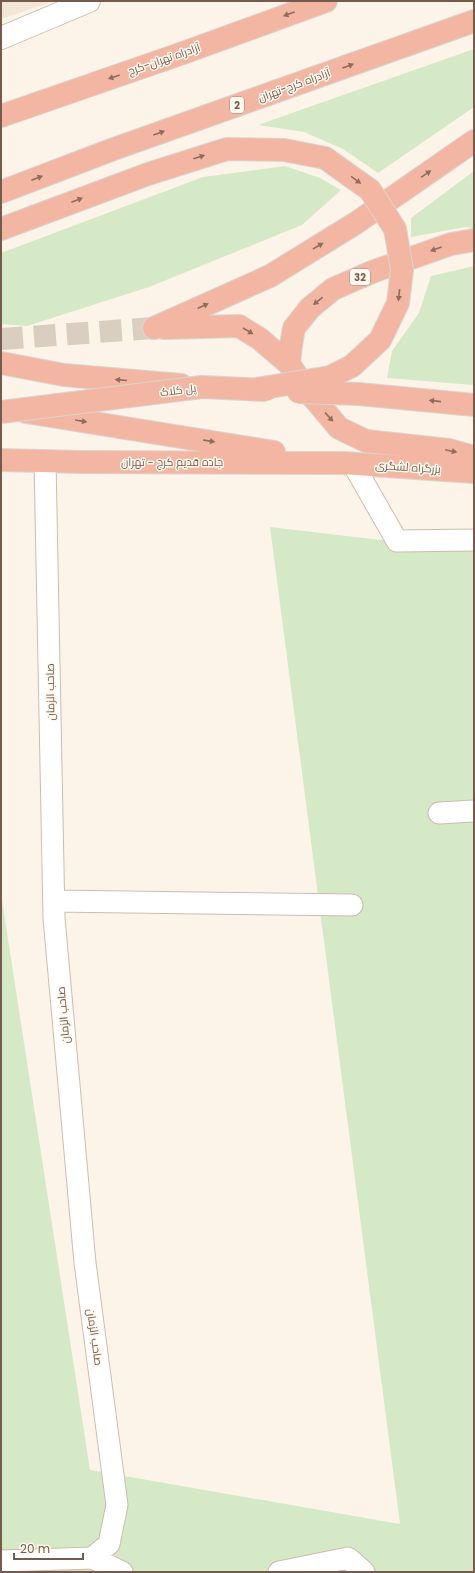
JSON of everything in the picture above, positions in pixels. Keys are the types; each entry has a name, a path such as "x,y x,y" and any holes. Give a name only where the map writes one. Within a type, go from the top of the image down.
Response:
{"highway":[{"name":"آزادراه تهران-کرج","path":"1,116 183,53 326,1"},
{"name":"آزادراه کرج-تهران","path":"1,192 111,150 474,21"},
{"path":"474,141 356,223 270,276 154,328 239,326 260,339 290,364 306,389 339,428 366,441 449,450 474,457"},
{"path":"1,229 148,174 227,149 284,150 325,158 370,190 394,229 402,270 398,303 380,340 352,366 330,377 251,390"},
{"name":"32","path":"290,364 290,345 294,328 310,308 333,289 372,272 450,244 474,240"},
{"name":"پل کلاک","path":"1,363 64,375 202,387"},
{"path":"202,387 359,394 474,405"},
{"name":"پل کلاک","path":"1,412 202,387"},
{"path":"1,408 348,463"},
{"name":"جاده قدیم کرج - تهران","path":"1,460 348,463"},
{"name":"بزرگراه لشگری","path":"348,463 474,472"}],"street":[{"path":"1,38 61,6 87,1"},
{"name":"صاحب الزمان","path":"45,461 54,918 85,1263 118,1505 109,1544 92,1558"},
{"path":"348,463 396,541 474,540"},
{"path":"439,813 474,811"},
{"path":"54,901 352,905"},
{"path":"1,1561 92,1558 122,1572"},
{"path":"279,1572 348,1558 364,1572"}],"shaded area":[{"path":"1,1 54,1 1,19"}],"green space":[{"path":"474,49 474,107 378,173 343,149 304,132 258,125"},
{"path":"285,166 320,178 341,190 302,225 149,287 27,326 1,324 1,253 203,177"},
{"path":"474,171 474,228 465,227 411,237 411,218"},
{"path":"474,266 474,385 387,378 392,351 419,313 431,276"},
{"path":"270,527 474,551 474,1572 1,1572 1,894 90,1470 400,1524"}],"tunnel":[{"path":"1,339 154,328"}]}
